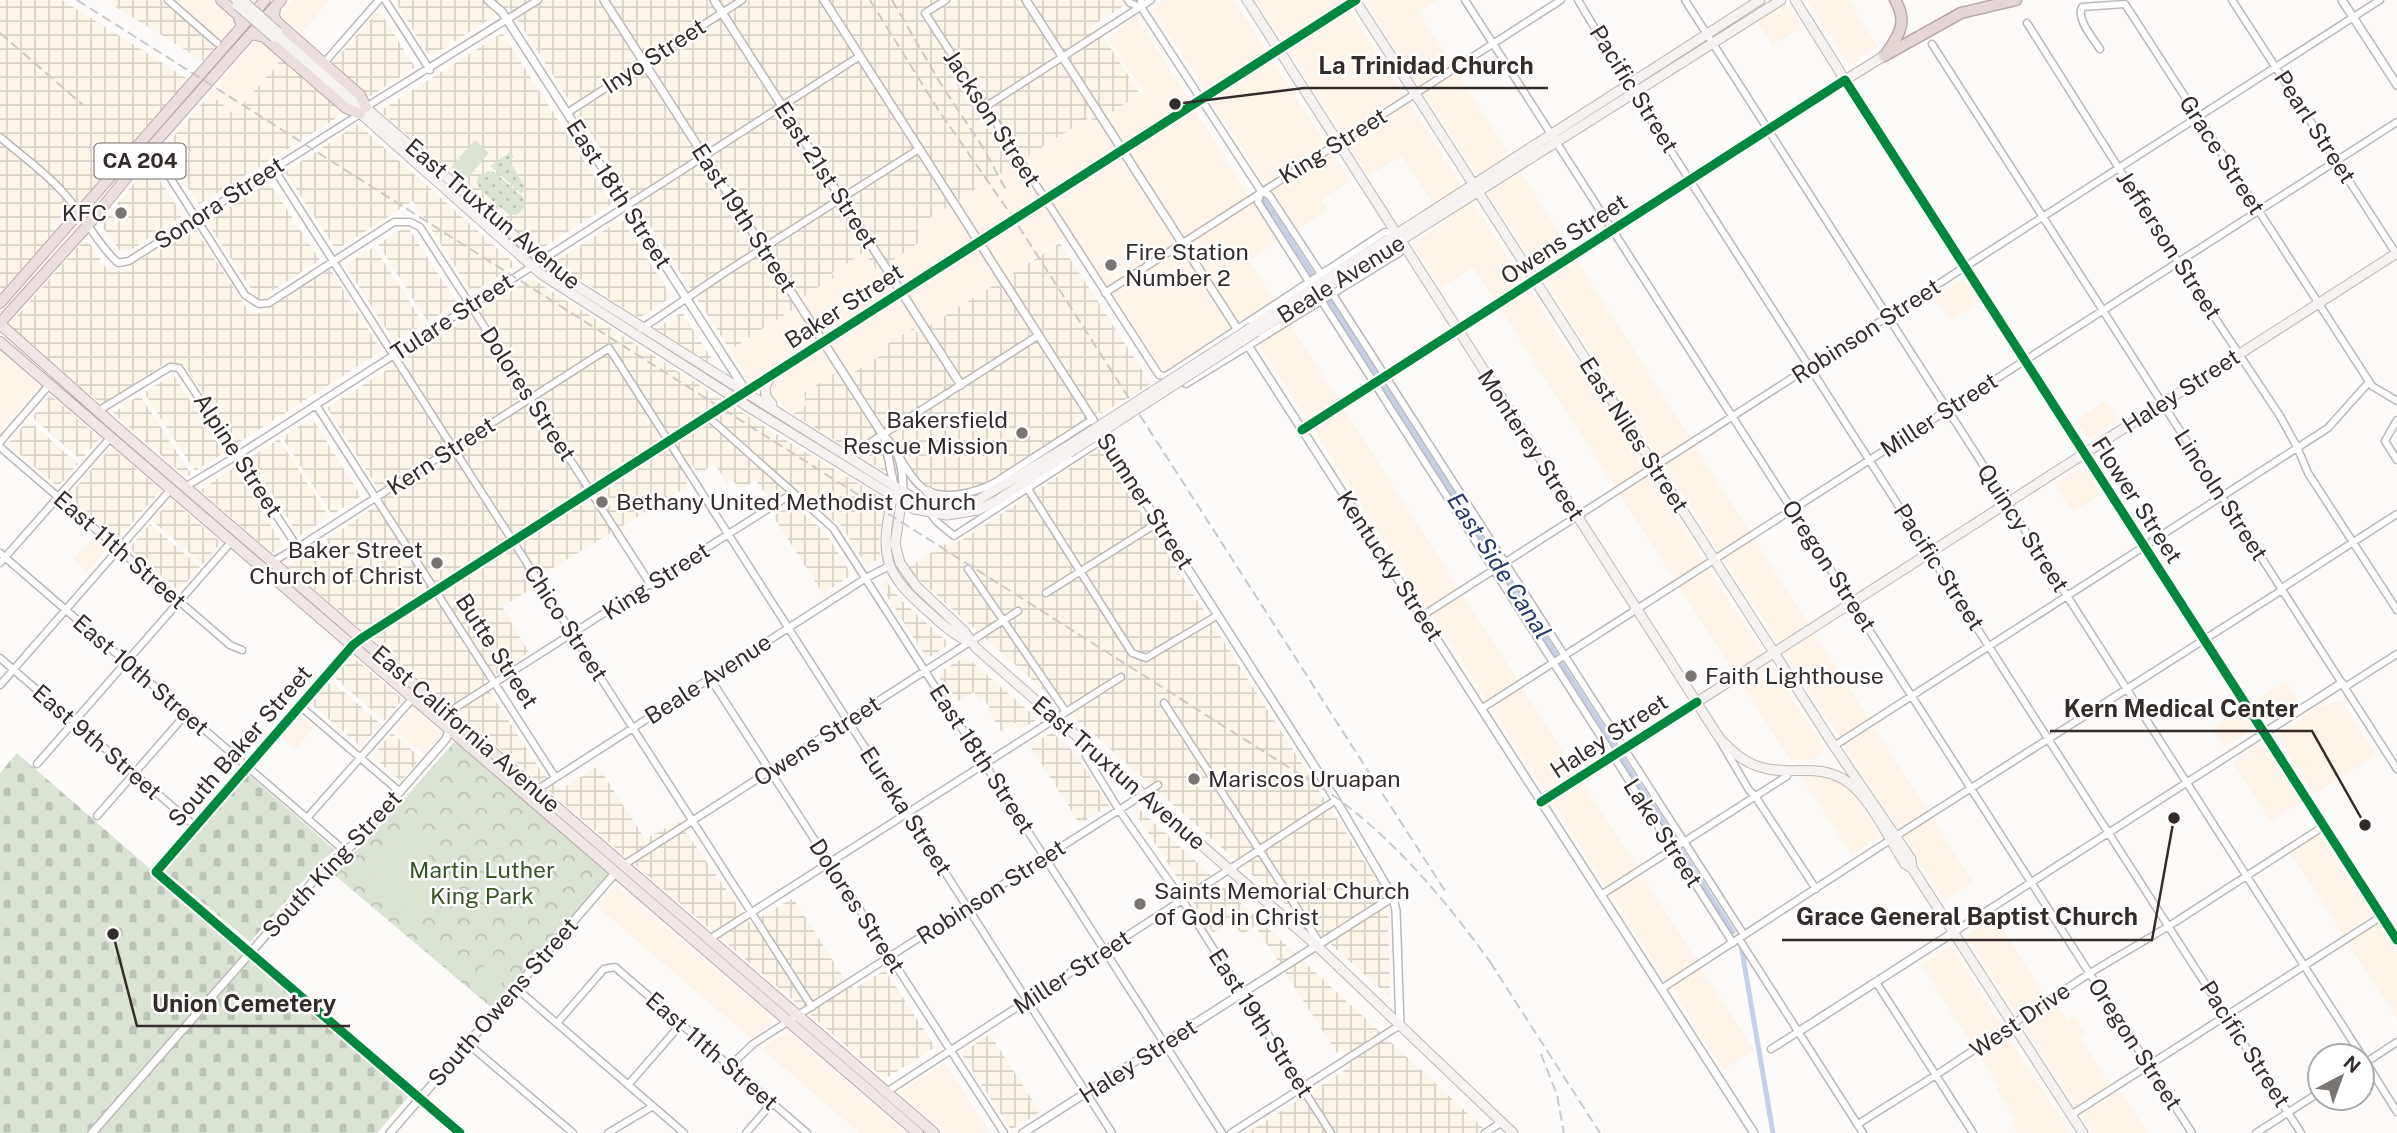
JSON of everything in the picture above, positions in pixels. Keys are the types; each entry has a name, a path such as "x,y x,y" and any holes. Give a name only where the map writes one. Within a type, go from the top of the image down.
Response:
{"highway":[{"path":"221,0 237,5 252,0"},
{"name":"CA 204","path":"0,303 265,0"},
{"path":"1884,56 1897,38 1903,22 1902,13 1895,0"},
{"path":"1884,56 1961,13 2016,0"},
{"path":"251,34 273,32 324,63 360,95 363,110 346,108 273,32 278,3"},
{"name":"CA 204","path":"0,324 278,3"},
{"path":"237,5 242,27"}],"main road":[{"name":"Monterey Street","path":"1247,0 1720,739"},
{"name":"East Niles Street","path":"1356,0 1893,838 1905,864 1912,868 2083,1133"},
{"name":"Beale Avenue","path":"897,499 931,514 961,514 987,506 1067,450 1398,237 1474,183 1760,0"},
{"name":"Beale Avenue","path":"1398,237 1480,192 1781,0"},
{"name":"Flower Street","path":"1795,0 1845,80"},
{"name":"East Truxtun Avenue","path":"237,5 273,32 450,188 561,276 899,489 884,547 898,583 958,637 970,642 1317,946 1513,1133"},
{"name":"East Truxtun Avenue","path":"273,32 334,90 396,134 531,266 567,293 897,499"},
{"name":"Owens Street","path":"1845,80 1884,56"},
{"path":"1384,215 1387,226 1385,232"},
{"path":"1399,253 1406,254 1413,261"},
{"name":"Haley Street","path":"1697,702 2397,254"},
{"name":"East California Avenue","path":"0,324 145,453 362,638 532,793 882,1095 934,1133"},
{"name":"East California Avenue","path":"0,342 450,729 532,793"},
{"path":"776,372 767,382 765,393 769,401 787,417"},
{"path":"65,397 74,398 94,414 98,411"},
{"path":"111,437 114,435 121,438 145,453"},
{"path":"816,450 839,457 849,456"},
{"name":"Beale Avenue","path":"899,489 930,504 969,502 1067,450"},
{"path":"149,469 178,487 185,487"},
{"path":"927,491 950,500 969,502"},
{"name":"East Truxtun Avenue","path":"897,499 895,544 900,563 916,587 964,631 970,642"},
{"path":"232,541 241,542 268,559"},
{"path":"890,566 897,568 902,578 916,587"},
{"name":"East Niles Street","path":"1720,739 1741,758 1760,767 1821,770 1847,781 1858,791 1893,838"},
{"name":"East California Avenue","path":"882,1095 918,1133"}],"street":[{"path":"168,0 217,43"},
{"path":"324,63 379,0"},
{"path":"385,0 430,69"},
{"name":"East 18th Street","path":"488,0 502,12 746,392"},
{"name":"Sonora Street","path":"89,223 108,254 118,262 129,261 538,0"},
{"name":"East 19th Street","path":"604,0 884,435 892,443 899,456 899,489"},
{"name":"East 21st Street","path":"714,0 961,385"},
{"name":"Inyo Street","path":"567,113 742,0"},
{"name":"Sumner Street","path":"824,0 1336,800 1393,897 1396,911 1400,1025"},
{"name":"Jackson Street","path":"946,0 925,13 1159,375 1166,376 1176,370"},
{"name":"Kentucky Street","path":"1026,0 1754,1133"},
{"path":"1128,0 1130,3 1151,0"},
{"name":"Baker Street","path":"353,645 1356,0"},
{"name":"Oregon Street","path":"1465,0 2192,1133"},
{"name":"King Street","path":"1105,293 1561,0"},
{"name":"Pacific Street","path":"1578,0 1628,84 2301,1133"},
{"name":"Quincy Street","path":"1685,0 2352,1042"},
{"name":"Pearl Street","path":"2232,0 2397,254"},
{"path":"2342,0 2397,85"},
{"name":"Robinson Street","path":"1422,616 2380,0"},
{"path":"985,107 1141,3"},
{"path":"1141,3 1261,191 1269,194 1321,274"},
{"name":"Grace Street","path":"2100,49 2080,17 2080,9 2125,5 2368,382"},
{"name":"Jefferson Street","path":"2027,23 2178,262 2240,354 2297,447 2308,473 2397,610"},
{"name":"Lincoln Street","path":"1932,44 2397,769"},
{"name":"Tulare Street","path":"185,487 859,56"},
{"name":"Owens Street","path":"1302,430 1845,80"},
{"name":"Flower Street","path":"1845,80 2397,940"},
{"name":"Miller Street","path":"1482,709 2397,122"},
{"path":"0,137 62,191 89,223"},
{"path":"633,334 763,247 919,149"},
{"path":"162,164 245,295 259,304 269,303 334,262"},
{"name":"Chico Street","path":"274,169 812,1007"},
{"path":"1261,191 1258,202 1309,282"},
{"name":"Dolores Street","path":"334,262 394,222 410,222 424,231 651,585"},
{"path":"1385,232 1398,237 1399,253 1186,384 1176,370 1385,232"},
{"name":"Lake Street","path":"1332,293 1684,842 1739,939 1863,1133"},
{"name":"Lake Street","path":"1321,300 1613,756 1674,849 1739,939"},
{"path":"849,456 1039,335"},
{"name":"Kern Street","path":"268,559 298,548 609,348"},
{"name":"Eureka Street","path":"609,348 1112,1133"},
{"name":"Alpine Street","path":"98,411 174,366 183,370 298,548"},
{"path":"1834,746 2328,428 2368,382 2397,401"},
{"path":"0,444 51,384"},
{"name":"Butte Street","path":"316,405 555,778"},
{"name":"East 18th Street","path":"707,416 834,528 1222,1133"},
{"path":"899,456 916,481 927,491 951,494 982,489 1093,419"},
{"path":"2397,419 2385,441 2397,460"},
{"name":"East 19th Street","path":"884,435 899,489"},
{"path":"2,558 111,437"},
{"path":"931,514 954,536 1105,438"},
{"name":"East 11th Street","path":"0,444 230,645 242,650"},
{"path":"0,685 172,489"},
{"path":"1028,489 1132,653 1146,659 1218,615"},
{"name":"King Street","path":"451,717 455,708 793,493"},
{"path":"1661,989 2397,514"},
{"path":"1046,593 1159,522"},
{"path":"37,764 232,541"},
{"name":"East 10th Street","path":"2,558 66,609 346,852"},
{"name":"Beale Avenue","path":"532,793 866,578 890,566"},
{"path":"968,569 1066,712"},
{"name":"Owens Street","path":"620,869 1018,611"},
{"name":"South Baker Street","path":"250,952 156,872 353,645"},
{"path":"1771,1049 2264,733 2397,654"},
{"name":"East 9th Street","path":"0,658 195,826"},
{"path":"706,943 1121,677"},
{"name":"Dolores Street","path":"710,678 1004,1133"},
{"path":"307,818 414,698"},
{"name":"Haley Street","path":"1541,802 1697,702"},
{"path":"1164,703 1317,939 1317,946"},
{"path":"300,706 400,792"},
{"path":"97,816 187,714"},
{"path":"450,729 451,717"},
{"name":"South King Street","path":"92,1133 323,870 346,852 400,792 446,739 450,729"},
{"name":"Monterey Street","path":"1720,739 1736,770 1816,889"},
{"name":"East 19th Street","path":"1088,746 1086,756 1119,810 1182,901 1331,1133"},
{"path":"1601,895 1787,776"},
{"name":"Robinson Street","path":"730,1066 748,1048 1158,785"},
{"name":"Miller Street","path":"882,1095 1336,800"},
{"name":"West Drive","path":"1858,1124 2090,973 2169,926 2324,826"},
{"name":"South Owens Street","path":"390,1133 620,869"},
{"name":"Haley Street","path":"1023,1133 1393,897"},
{"path":"2071,1115 2382,916"},
{"path":"250,952 460,1133"},
{"name":"East 11th Street","path":"557,1023 604,968 611,966 807,1133"},
{"path":"1876,982 1973,1133"},
{"path":"516,988 684,1133"},
{"path":"628,1085 681,1024"},
{"path":"1231,1133 1400,1025"},
{"path":"2376,1053 2397,1042"},
{"path":"467,1043 573,1133"},
{"name":"Quincy Street","path":"2376,1080 2397,1112"},
{"path":"2256,1133 2306,1101"},
{"path":"746,1133 772,1103"},
{"path":"608,1133 653,1106"},
{"path":"1485,1133 1502,1122"}],"shaded area":[{"path":"0,0 62,0 188,79 0,294"},
{"path":"114,0 161,0 215,47 203,61 111,4"},
{"path":"174,0 258,0 222,41"},
{"path":"293,0 330,0 299,36 280,17"},
{"path":"394,0 1133,0 1095,24 1140,94 1095,123 1090,117 917,226 921,241 877,271 864,252 832,273 834,277 804,296 792,310 730,350 509,7 430,57"},
{"path":"1164,0 1234,0 1350,181 1321,200 1328,210 1295,231 1152,8"},
{"path":"1256,0 1343,0 1824,747 1823,753 1812,760 1791,761 1473,267 1441,288 1412,244 1445,222 1402,156 1368,176"},
{"path":"1364,0 1437,0 1419,12 1973,882 1944,901"},
{"path":"1806,0 1849,0 1878,47 1849,66"},
{"path":"1786,2 1802,28 1772,45 1757,21"},
{"path":"379,10 415,67 366,99 330,66"},
{"path":"1137,18 1278,241 1249,260 1754,1050 1723,1070 1246,325 1166,374 1072,233 917,334 913,328 883,354 854,373 833,374 806,405 793,414 748,379 730,350 792,310 804,296 833,277 832,273 864,252 877,271 920,241 917,226 1090,117 1095,122 1143,91 1107,37"},
{"path":"502,33 612,204 539,250 380,111"},
{"path":"256,41 266,44 283,58 234,114 210,94"},
{"path":"283,58 342,111 341,115 199,205 163,149 210,94 234,114"},
{"path":"358,124 516,265 472,293 413,201 336,250 285,172"},
{"path":"150,165 182,214 181,217 129,251 120,251 103,228 103,220"},
{"path":"269,182 320,260 258,300 207,222"},
{"path":"622,219 672,297 639,318 554,262"},
{"path":"194,227 250,313 262,313 330,269 382,351 235,445 185,366 166,363 102,405 9,325 83,241 89,242 106,268 121,272"},
{"path":"403,228 409,229 457,303 428,322 378,244"},
{"path":"1060,243 1151,384 1101,414 1099,412 983,485 949,492 884,471 793,414 806,405 804,393 833,374 854,372 883,354 884,346 913,328 918,333"},
{"path":"374,247 424,324 395,343 345,265"},
{"path":"531,278 787,441 886,500 879,541 880,558 867,566 840,524 777,493 769,498 755,480 740,490 733,480 727,483 715,464 698,474 692,465 685,488 543,574 531,589 502,607 529,652 484,683 543,774 560,790 598,766 645,839 678,821 750,923 793,898 842,975 854,989 885,970 935,1047 885,1079 287,566 385,500 327,408"},
{"path":"1963,278 1979,302 1950,321 1934,297"},
{"path":"682,312 713,361 710,363 655,329"},
{"path":"0,351 40,386 0,432"},
{"path":"173,374 224,453 195,471 144,393"},
{"path":"50,395 100,438 81,460 32,417"},
{"path":"140,395 191,474 186,477 115,415 114,412"},
{"path":"2105,401 2118,420 2089,439 2076,420"},
{"path":"312,418 361,496 332,515 282,437"},
{"path":"28,420 78,464 58,487 8,444"},
{"path":"279,439 329,517 299,536 249,458"},
{"path":"111,447 161,490 118,539 68,496"},
{"path":"1100,448 1384,892 1388,911 1390,997 915,576 909,567 943,545 962,540"},
{"path":"2083,465 2102,493 2073,512 2054,484"},
{"path":"234,468 284,546 272,553 200,490"},
{"path":"171,499 221,542 203,564 152,521"},
{"path":"792,504 825,532 852,575 823,594 773,516"},
{"path":"150,524 200,567 179,591 129,548"},
{"path":"94,536 108,548 88,572 73,559"},
{"path":"886,581 902,601 950,644 927,659 880,585"},
{"path":"352,656 403,699 384,721 334,677"},
{"path":"965,656 1038,719 1020,730 1015,723 1002,732 984,699 980,701 974,692 955,703 937,674"},
{"path":"331,681 381,724 361,747 311,704"},
{"path":"2286,681 2298,700 2268,720 2255,701"},
{"path":"2342,701 2377,755 2314,794 2277,735 2318,707"},
{"path":"413,708 442,733 424,755 395,730"},
{"path":"2241,710 2253,729 2224,748 2211,728"},
{"path":"300,717 315,726 295,750 281,738"},
{"path":"1052,732 1074,752 1109,805 1080,824 1030,746"},
{"path":"392,733 421,758 401,781 372,756"},
{"path":"2262,743 2301,803 2270,822 2233,762"},
{"path":"1814,772 1840,782 1849,789 1881,836 1852,855 1799,774"},
{"path":"1138,808 1489,1133 1247,1133 1351,1066 1342,1051 1337,1053 1255,926 1242,935 1232,920 1213,933 1134,811"},
{"path":"2318,832 2373,915 2343,935 2289,851"},
{"path":"616,885 772,1018 772,1024 750,1038 596,906"},
{"path":"1995,917 2046,997 2017,1015 1966,936"},
{"path":"2378,923 2397,952 2397,1020 2348,943"},
{"path":"1951,945 2002,1025 1972,1044 1921,965"},
{"path":"2057,1004 2067,1020 2074,1015 2085,1034 2080,1037 2110,1085 2078,1105 2074,1105 2023,1025"},
{"path":"789,1033 905,1133 859,1133 761,1048"},
{"path":"990,1034 1040,1112 1011,1130 961,1053"},
{"path":"2009,1037 2070,1133 2017,1133 2011,1124 2016,1120 1996,1089 1999,1087 1980,1056"},
{"path":"945,1063 990,1133 946,1133 898,1093"},
{"path":"2119,1089 2148,1133 2092,1133 2082,1117 2084,1113"}],"green space":[{"path":"475,140 489,153 465,181 451,168 458,159 466,165 459,158 466,149 471,153 467,149"},
{"path":"510,152 514,157 509,160 526,189 521,193 490,166"},
{"path":"488,171 494,172 522,196 525,205 518,214 512,215 504,210 479,186 478,177"},
{"name":"Martin Luther King Park","path":"455,741 609,875 493,1009 331,872 366,842"},
{"path":"17,753 410,1095 377,1133 0,1133 0,773"},
{"path":"248,774 335,850 318,864 250,942 165,871"},
{"path":"408,828 425,847 432,870 429,893 416,916 371,879 370,872"},
{"path":"430,932 463,960 453,972 420,944"},
{"path":"487,963 505,979 487,1000 468,984"}],"waterway":[{"name":"East Side Canal","path":"1264,200 1316,280"},
{"name":"East Side Canal","path":"1321,288 1733,932"},
{"name":"East Side Canal","path":"1741,945 1773,1133"}],"railway":[{"path":"77,0 1334,796 1358,814 1402,855 1460,922 1496,970"},
{"path":"870,0 939,111 1014,219 1447,894"},
{"path":"892,0 942,86 984,149 1007,192"},
{"path":"0,33 83,105"},
{"path":"1490,962 1600,1133"},
{"path":"1541,1054 1557,1095 1564,1133"}],"cycle path":[{"path":"460,1133 156,872 353,645 362,638 1356,0"},
{"path":"1302,430 1845,80 2397,940"},
{"path":"1541,802 1697,702"}],"place":[{"name":"La Trinidad Church","path":"1175,104"},
{"name":"KFC","path":"121,213"},
{"name":"Fire Station Number 2","path":"1111,265"},
{"name":"Bakersfield Rescue Mission","path":"1022,433"},
{"name":"Bethany United Methodist Church","path":"602,502"},
{"name":"Baker Street Church of Christ","path":"437,563"},
{"name":"Faith Lighthouse","path":"1691,676"},
{"name":"Mariscos Uruapan","path":"1194,779"},
{"name":"Grace General Baptist Church","path":"2174,818"},
{"name":"Kern Medical Center","path":"2365,825"},
{"name":"Saints Memorial Church of God in Christ","path":"1140,904"},
{"name":"Union Cemetery","path":"113,934"}]}
